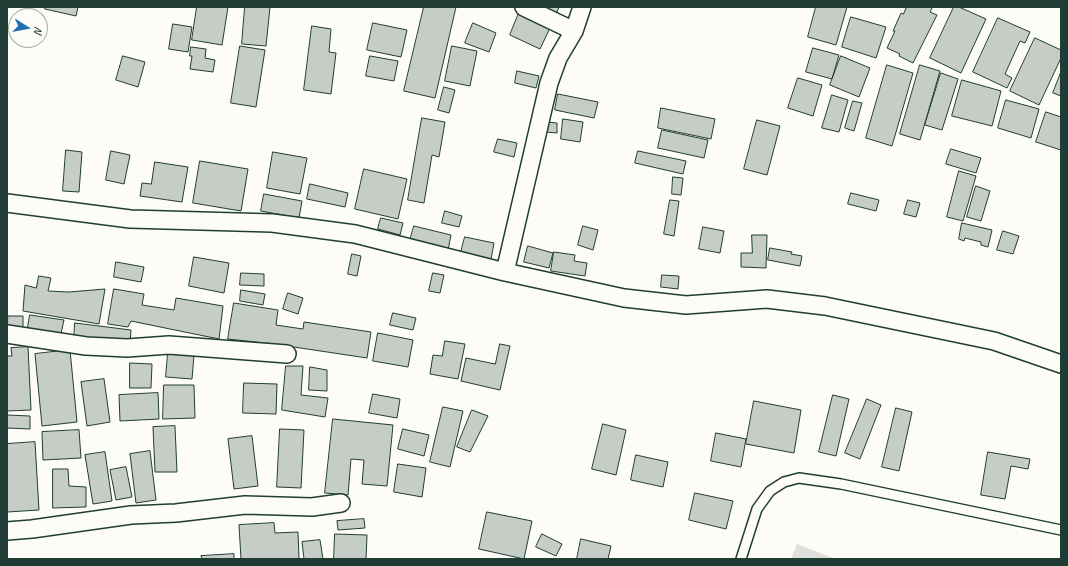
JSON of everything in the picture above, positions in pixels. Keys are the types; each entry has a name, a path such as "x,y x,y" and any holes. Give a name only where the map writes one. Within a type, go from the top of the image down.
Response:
{"street":[{"path":"524,7 574,31"},
{"path":"506,272 549,83 558,58 574,31 582,7"},
{"path":"7,203 130,219 272,223 355,234 506,272 624,298 686,305 767,299 825,306 994,341 1061,364"},
{"path":"7,334 86,346 128,348 169,345 287,354"},
{"path":"7,531 32,529 131,515 176,513 245,505 312,507 341,503"}],"lane":[{"path":"741,559 757,509 770,491 784,482 799,478 841,484 1061,530"}],"shaded area":[{"path":"797,544 836,559 791,559"}],"building":[{"path":"45,7 78,7 76,16"},
{"path":"197,7 228,7 222,45 192,40"},
{"path":"245,7 270,7 266,46 242,44"},
{"path":"424,7 456,7 435,98 404,91"},
{"path":"542,7 559,7 556,14"},
{"path":"816,7 847,7 836,45 808,37"},
{"path":"907,7 931,7 930,12 937,15 913,63 899,56 900,54 887,48 901,13 903,14"},
{"path":"954,7 959,7 986,19 961,73 930,58"},
{"path":"519,13 550,28 540,49 510,35"},
{"path":"851,17 886,27 876,58 842,47"},
{"path":"998,18 1030,32 1025,43 1020,41 1005,74 1012,78 1007,88 973,72"},
{"path":"373,23 407,30 401,57 367,50"},
{"path":"473,23 496,33 489,52 465,43"},
{"path":"173,24 192,27 188,52 169,49"},
{"path":"312,26 331,29 329,52 336,53 331,94 304,90"},
{"path":"1035,38 1061,50 1061,58 1039,105 1010,91"},
{"path":"240,46 265,50 256,107 231,103"},
{"path":"452,46 477,51 470,86 445,81"},
{"path":"191,47 206,49 205,58 215,60 213,72 190,69 192,56 190,56"},
{"path":"813,48 839,55 832,79 806,72"},
{"path":"123,56 145,62 138,87 116,80"},
{"path":"370,56 398,61 394,81 366,76"},
{"path":"841,56 870,68 859,97 830,85"},
{"path":"887,65 913,73 892,146 866,138"},
{"path":"920,65 940,71 920,140 900,134"},
{"path":"517,71 539,76 536,88 515,83"},
{"path":"1061,72 1061,96 1053,93"},
{"path":"941,73 958,79 942,130 925,125"},
{"path":"798,78 822,85 813,116 788,108"},
{"path":"962,80 1001,91 992,126 952,116"},
{"path":"444,87 455,90 449,113 438,110"},
{"path":"558,94 598,102 594,118 555,110"},
{"path":"832,95 848,100 839,132 822,128"},
{"path":"1006,100 1039,109 1031,138 998,128"},
{"path":"853,101 862,103 854,131 845,128"},
{"path":"661,108 715,119 711,139 658,128"},
{"path":"1046,112 1061,117 1061,150 1036,142"},
{"path":"422,118 445,122 439,157 432,155 424,203 408,200"},
{"path":"563,119 583,122 580,142 561,139"},
{"path":"757,120 780,126 767,175 744,169"},
{"path":"546,122 557,123 557,133 545,132"},
{"path":"662,130 708,140 704,158 658,148"},
{"path":"498,139 517,143 514,157 494,152"},
{"path":"951,149 981,158 976,173 946,164"},
{"path":"66,150 82,152 79,192 63,191"},
{"path":"111,151 130,155 124,184 106,180"},
{"path":"638,151 686,161 683,174 635,163"},
{"path":"273,152 307,158 300,194 267,188"},
{"path":"200,161 248,169 241,211 193,203"},
{"path":"155,162 188,167 182,202 140,196 142,183 151,184"},
{"path":"364,169 407,179 398,219 355,209"},
{"path":"959,171 976,176 963,221 947,217"},
{"path":"673,177 683,178 681,195 672,194"},
{"path":"310,184 348,193 345,207 307,199"},
{"path":"976,186 990,191 981,221 967,217"},
{"path":"851,193 879,200 876,211 848,204"},
{"path":"264,194 302,201 299,218 261,211"},
{"path":"670,200 679,201 674,236 664,234"},
{"path":"908,200 920,203 916,217 904,214"},
{"path":"445,211 462,216 459,227 442,223"},
{"path":"381,218 403,223 400,235 378,229"},
{"path":"962,223 992,230 988,247 981,245 981,242 965,238 964,241 959,239"},
{"path":"414,226 451,235 448,250 410,241"},
{"path":"583,226 598,230 593,250 578,245"},
{"path":"703,227 724,231 720,253 699,249"},
{"path":"1003,231 1019,236 1013,254 997,250"},
{"path":"752,235 767,235 766,268 741,267 741,253 752,253"},
{"path":"465,237 494,243 491,259 461,252"},
{"path":"528,246 553,253 549,268 524,262"},
{"path":"770,248 792,252 791,254 802,256 800,266 768,260"},
{"path":"554,252 575,255 574,261 587,263 585,276 551,271"},
{"path":"352,254 361,256 357,276 348,274"},
{"path":"194,257 229,263 224,293 189,286"},
{"path":"116,262 144,267 141,282 114,277"},
{"path":"241,273 264,274 264,286 240,285"},
{"path":"433,273 444,275 440,293 429,291"},
{"path":"662,275 679,276 678,289 661,287"},
{"path":"39,276 51,278 48,291 69,292 105,289 99,324 23,311 25,285 36,288"},
{"path":"114,289 144,294 142,305 174,310 176,298 223,306 219,339 131,321 128,327 108,324"},
{"path":"241,290 265,294 263,305 240,301"},
{"path":"288,293 303,298 298,314 283,309"},
{"path":"234,303 278,310 276,325 303,329 304,322 371,332 367,358 274,344 228,339"},
{"path":"393,313 416,318 413,330 390,325"},
{"path":"30,315 64,320 60,338 27,333"},
{"path":"8,316 23,316 23,329 8,329"},
{"path":"75,323 131,330 130,344 74,340"},
{"path":"378,333 413,340 408,367 373,361"},
{"path":"445,341 465,344 458,379 430,374 433,355 442,356"},
{"path":"500,344 510,346 500,390 461,381 466,358 495,364"},
{"path":"28,347 31,410 7,411 7,356 12,356 11,348"},
{"path":"70,350 77,422 42,426 35,354"},
{"path":"168,353 194,355 192,379 166,377"},
{"path":"130,363 152,364 151,388 130,388"},
{"path":"286,366 303,366 301,395 328,398 325,417 282,410"},
{"path":"310,367 327,370 327,391 309,390"},
{"path":"104,379 110,422 87,426 81,382"},
{"path":"244,383 277,384 276,414 243,413"},
{"path":"164,385 194,385 195,418 163,419"},
{"path":"158,393 159,419 120,421 119,395"},
{"path":"373,394 400,399 397,418 369,413"},
{"path":"833,395 849,399 836,456 819,452"},
{"path":"867,399 881,405 860,459 845,453"},
{"path":"754,401 801,410 794,453 746,444"},
{"path":"443,407 463,411 450,467 430,462"},
{"path":"896,408 912,412 899,471 882,467"},
{"path":"472,410 488,416 470,452 457,447"},
{"path":"7,415 30,416 30,429 7,428"},
{"path":"333,419 393,425 387,486 362,484 364,460 351,459 348,495 325,493"},
{"path":"603,424 626,430 616,475 592,469"},
{"path":"175,426 177,472 155,472 153,427"},
{"path":"280,429 304,430 301,488 277,487"},
{"path":"403,429 429,435 424,456 398,449"},
{"path":"79,430 81,458 43,460 42,432"},
{"path":"716,433 746,439 741,467 711,461"},
{"path":"252,436 258,486 234,489 228,439"},
{"path":"35,442 39,510 7,512 7,444"},
{"path":"150,451 156,500 136,503 130,454"},
{"path":"105,452 112,501 93,504 85,455"},
{"path":"988,452 1030,459 1028,469 1011,466 1005,499 981,495"},
{"path":"636,455 668,462 663,487 631,480"},
{"path":"398,464 426,468 422,497 394,492"},
{"path":"126,467 132,497 116,500 110,470"},
{"path":"53,469 68,469 69,486 86,487 86,507 53,508"},
{"path":"695,493 733,501 726,529 689,520"},
{"path":"487,512 532,521 524,559 479,549"},
{"path":"364,519 365,528 338,530 337,521"},
{"path":"274,523 275,533 298,532 299,559 241,559 239,525"},
{"path":"335,534 367,535 366,559 334,559"},
{"path":"542,534 562,544 556,556 536,547"},
{"path":"581,539 611,546 608,559 577,559"},
{"path":"320,540 323,559 304,559 302,542"},
{"path":"234,554 234,559 202,559 201,556"}]}
